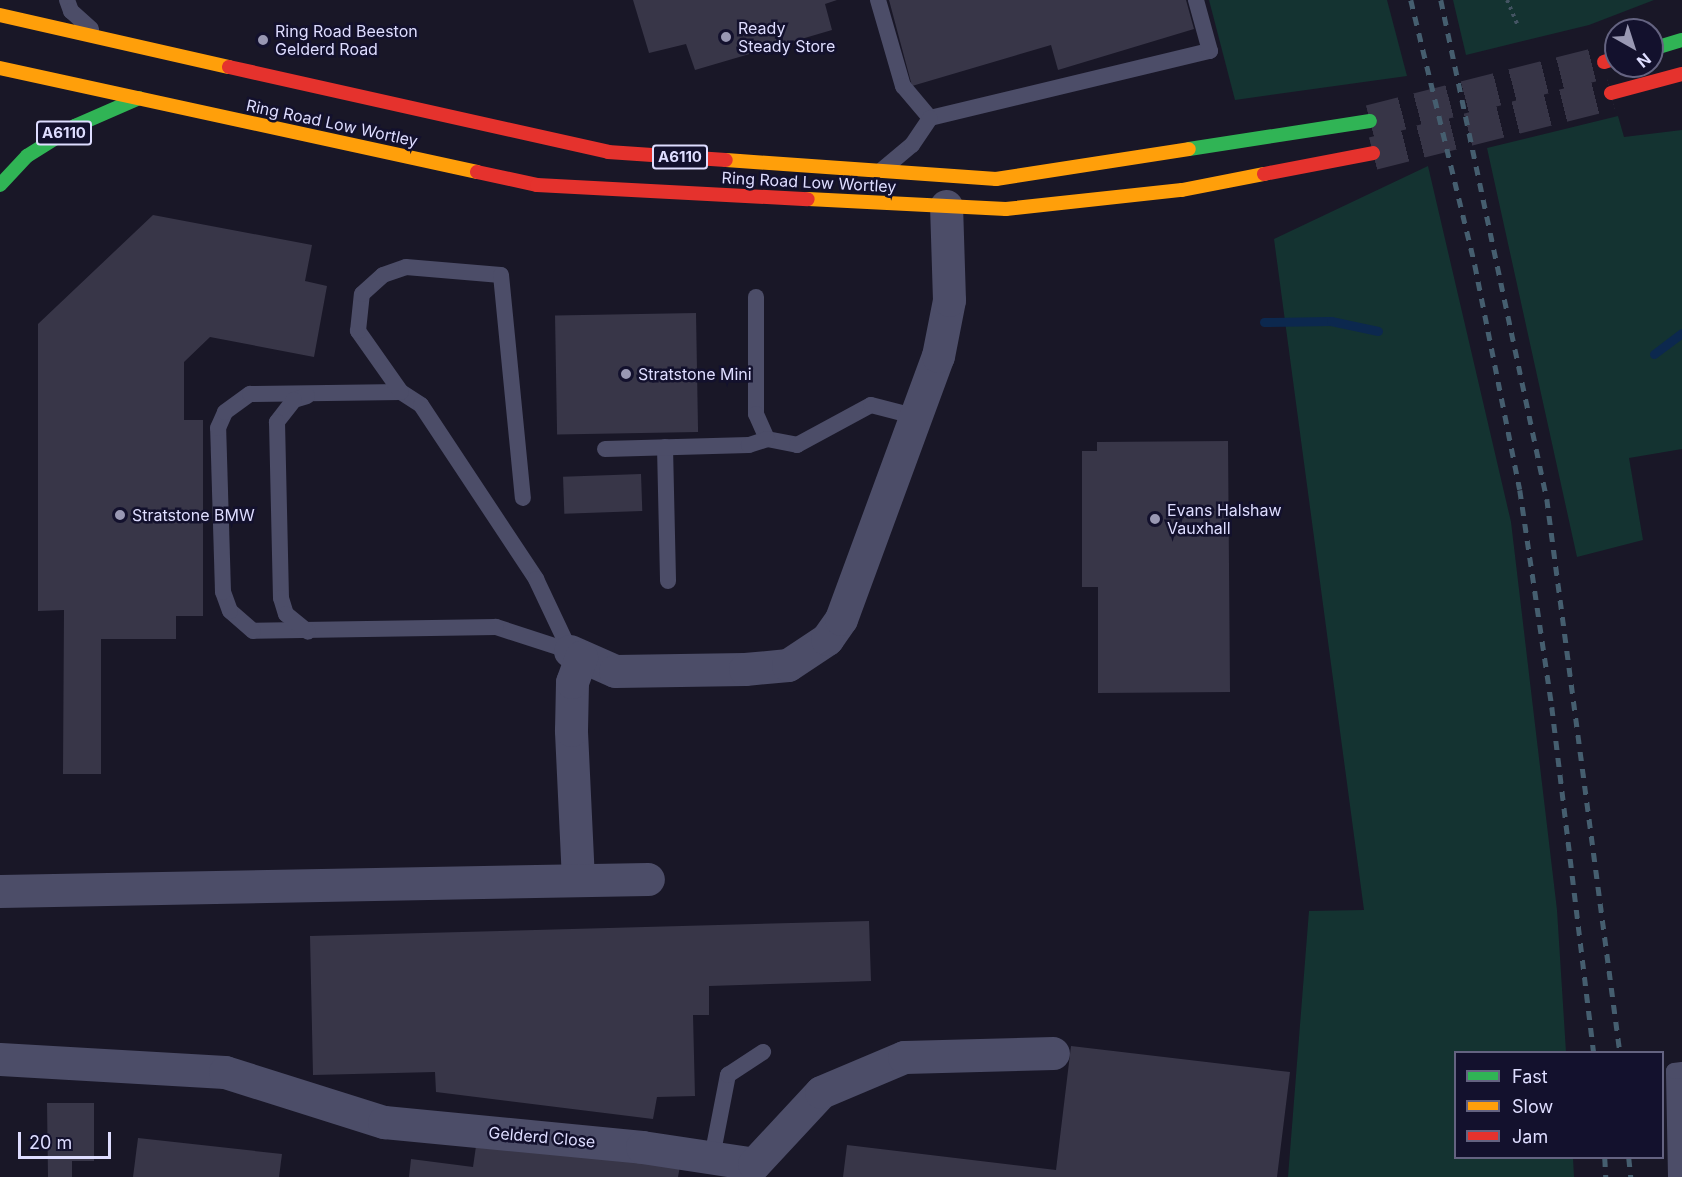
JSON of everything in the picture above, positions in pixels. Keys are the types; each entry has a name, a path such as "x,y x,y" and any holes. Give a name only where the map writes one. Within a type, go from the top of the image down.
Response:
{"highway":[{"name":"Ring Road Low Wortley","path":"0,15 98,35 608,152 996,179 1370,121"},
{"path":"1664,45 1682,40"},
{"name":"Ring Road Low Wortley","path":"0,68 537,185 1006,209 1182,190 1373,153"},
{"path":"1611,93 1682,74"},
{"name":"A6110","path":"0,185 46,144 139,98"}],"street":[{"path":"578,880 571,730 575,654 615,671 756,668 788,665 810,654 842,619 917,417 949,300 946,206"},
{"path":"0,891 648,879"},
{"name":"Gelderd Close","path":"0,1059 225,1072 384,1122 712,1157 754,1164 821,1092 904,1057 1053,1053"}],"lane":[{"path":"67,0 71,11 98,35"},
{"path":"878,0 903,86 930,118"},
{"path":"880,171 912,145 930,118 1210,51 1196,0"},
{"path":"523,498 501,275 406,267 383,275 362,294 358,331 401,392 421,405 536,579 575,654"},
{"path":"756,297 756,414 767,439"},
{"path":"401,392 250,394 225,412 218,428 223,592 230,610 253,631 308,633 496,627 575,654"},
{"path":"308,633 286,614 281,598 278,422 294,400 314,393"},
{"path":"605,449 767,439 796,445 871,405 917,417"},
{"path":"665,447 668,582"},
{"path":"712,1157 728,1075 763,1052"},
{"path":"1676,1177 1674,1071 1682,1070"}],"path":[{"path":"1507,0 1517,24"}],"green space":[{"path":"1209,0 1387,0 1407,76 1235,100"},
{"path":"1453,0 1654,0 1589,25 1466,55"},
{"path":"1618,116 1624,137 1682,130 1682,449 1629,458 1643,540 1577,557 1487,148"},
{"path":"1428,166 1511,522 1557,910 1566,1051 1454,1051 1454,1159 1573,1159 1574,1177 1288,1177 1309,911 1364,910 1274,239"}],"building":[{"name":"Ready Steady Store","path":"633,0 837,0 825,4 832,30 695,70 686,44 649,53"},
{"path":"889,0 1186,0 1194,29 1058,70 1051,45 912,86"},
{"name":"Stratstone BMW","path":"153,215 312,245 305,281 327,286 314,357 210,337 184,362 184,420 203,420 203,616 176,616 176,639 101,639 101,774 63,774 64,610 38,611 38,324"},
{"name":"Stratstone Mini","path":"696,313 698,432 557,434 555,315"},
{"name":"Evans Halshaw Vauxhall","path":"1228,441 1230,692 1098,693 1098,587 1082,587 1082,451 1097,451 1097,442"},
{"path":"641,474 642,511 564,514 563,477"},
{"path":"869,921 871,981 709,986 709,1015 693,1015 695,1096 657,1097 653,1119 436,1092 435,1072 313,1075 310,936"},
{"path":"1071,1046 1290,1072 1277,1177 843,1177 847,1145 1056,1170"},
{"path":"47,1103 94,1103 94,1161 72,1161 72,1177 48,1177"},
{"path":"138,1138 282,1154 279,1177 133,1177"},
{"path":"477,1139 680,1166 678,1177 409,1177 411,1159 473,1167"}],"waterway":[{"path":"1264,322 1331,321 1378,331"},
{"path":"1654,354 1682,333"}],"tunnel":[{"path":"1370,121 1604,62"},
{"path":"1373,153 1611,93"}],"railway":[{"path":"1411,0 1475,265 1520,490 1552,707 1594,1051"},
{"path":"1441,0 1547,499 1620,1051"},
{"path":"1605,1159 1606,1177"},
{"path":"1629,1159 1631,1177"}],"traffic: fast":[{"path":"1664,45 1682,40"},
{"path":"0,185 27,156 75,126 139,98"},
{"path":"1189,149 1370,121"}],"traffic: slow":[{"path":"0,15 229,67"},
{"path":"0,68 477,172"},
{"path":"726,160 996,179 1189,149"},
{"path":"808,199 1006,209 1182,190 1264,174"}],"traffic: jam":[{"path":"229,67 608,152 726,160"},
{"path":"1611,93 1682,74"},
{"path":"1264,174 1373,153"},
{"path":"477,172 537,185 808,199"}],"place":[{"name":"Ready Steady Store","path":"726,37"},
{"name":"Ring Road Beeston Gelderd Road","path":"263,40"},
{"name":"Stratstone Mini","path":"626,374"},
{"name":"Stratstone BMW","path":"120,515"},
{"name":"Evans Halshaw Vauxhall","path":"1155,519"}]}
